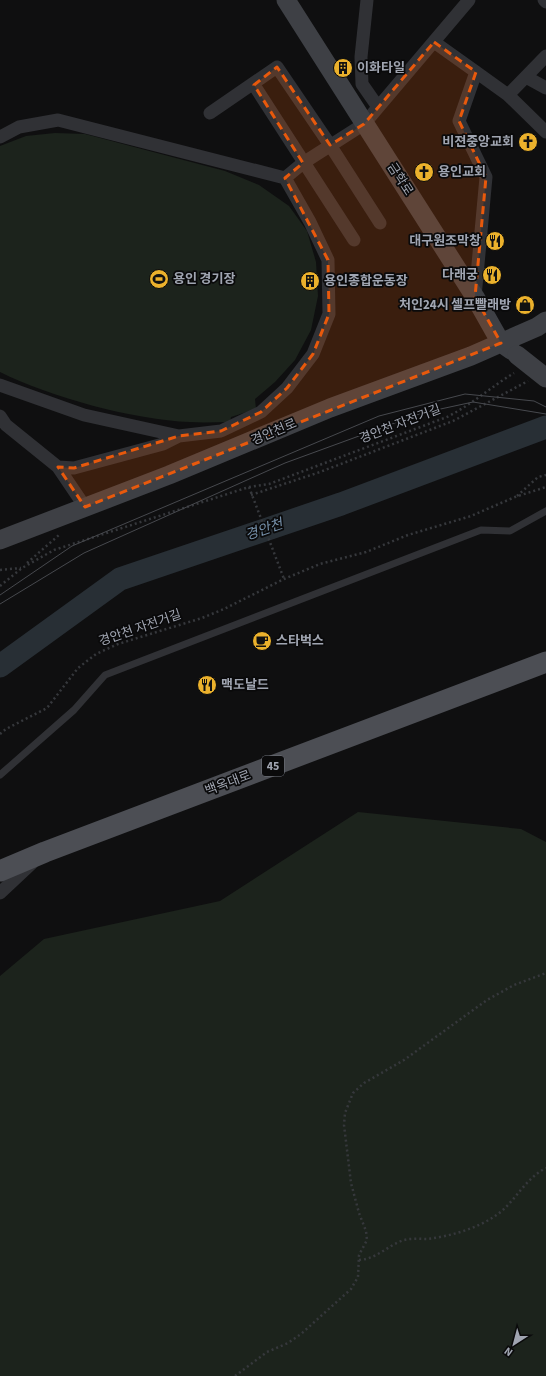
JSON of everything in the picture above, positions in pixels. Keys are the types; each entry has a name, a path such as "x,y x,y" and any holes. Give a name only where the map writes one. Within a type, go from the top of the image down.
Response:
{"main road":[{"name":"금학로","path":"286,0 516,364 539,379"},
{"name":"경안천로","path":"0,540 170,475 330,408 471,356 537,327 546,321"},
{"name":"백옥대로","path":"0,871 45,852 546,662"}],"street":[{"path":"367,0 361,57 362,84 378,107"},
{"path":"286,178 303,163 364,124 469,0"},
{"path":"434,42 508,95 546,132"},
{"path":"508,95 546,56"},
{"path":"210,113 277,67 330,145 380,223"},
{"path":"475,297 486,176 459,121 476,72"},
{"path":"526,77 546,88"},
{"path":"254,84 303,163 354,240"},
{"path":"0,137 19,127 58,120 286,178 310,222 328,260 328,314 313,354 288,388 260,412 221,431 179,436 84,415 0,386"},
{"path":"0,416 6,425 58,467 80,509"},
{"path":"58,467 74,468 163,444 179,436"},
{"path":"0,893 45,852"}],"lane":[{"path":"0,775 74,710 105,674 481,530 510,531 546,510"}],"path":[{"name":"경안천 자전거길","path":"0,586 22,568 54,550 249,487 269,484 447,417 466,407 496,384 516,364"},
{"path":"252,495 320,472 453,421 492,399 539,379"},
{"path":"515,497 538,477 546,475"},
{"path":"249,487 284,579"},
{"name":"경안천 자전거길","path":"0,734 6,729 47,708 78,668 96,654 118,644 210,615 284,579 320,564 366,552 408,535 471,516 515,497 546,487"},
{"path":"0,570 22,568 59,535 80,509"},
{"path":"235,1376 267,1352 296,1338 351,1289 358,1277 359,1255 367,1240 366,1231 351,1184 344,1125 345,1113 353,1093 364,1083 404,1060 486,1000 514,985 546,973"},
{"path":"359,1260 366,1260 404,1240 442,1236 483,1223 504,1209 530,1178 546,1168"}],"highlighted area":[{"path":"434,42 476,72 459,121 486,177 475,297 501,343 85,507 58,467 74,468 179,436 221,431 261,412 287,388 313,354 329,314 328,260 285,178 303,163 254,85 277,67 330,145 364,124"}],"shaded area":[{"name":"용인 경기장","path":"55,133 85,134 225,171 259,185 289,206 307,231 316,262 318,296 311,330 295,360 275,382 255,399 256,409 231,417 230,422 190,422 144,417 93,406 67,398 43,390 0,372 0,146 26,136"},
{"path":"358,812 521,829 546,842 546,1376 0,1376 0,976 44,939 220,901"}],"waterway":[{"name":"경안천","path":"0,666 120,579 341,504 546,427"}],"tram line":[{"path":"0,595 72,546 379,416 465,394 534,401 546,407"},
{"path":"0,604 84,553 285,463 422,413 473,402 546,414"}],"place":[{"name":"이화타일","path":"343,68"},
{"name":"비젼중앙교회","path":"528,142"},
{"name":"용인교회","path":"424,172"},
{"name":"대구원조막창","path":"495,241"},
{"name":"다래궁","path":"492,275"},
{"name":"용인 경기장","path":"159,279"},
{"name":"용인종합운동장","path":"310,281"},
{"name":"처인24시 셀프빨래방","path":"525,305"},
{"name":"스타벅스","path":"262,641"},
{"name":"맥도날드","path":"207,685"}]}
